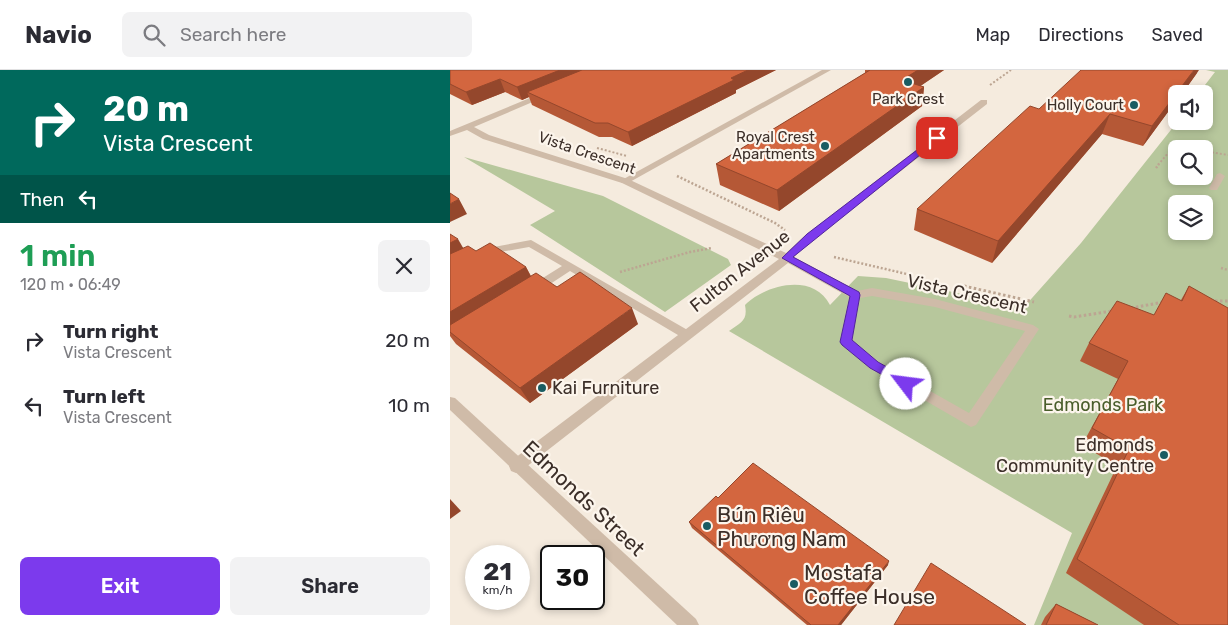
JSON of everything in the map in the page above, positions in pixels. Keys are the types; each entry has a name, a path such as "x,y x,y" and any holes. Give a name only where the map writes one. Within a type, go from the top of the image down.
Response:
{"street":[{"path":"625,181 827,70"},
{"path":"450,134 553,92"},
{"name":"Fulton Avenue","path":"516,466 786,258 811,236 984,102"},
{"name":"Vista Crescent","path":"468,127 486,137 625,181 786,258 855,295 872,292 935,303 1033,329 970,421 874,365 846,342 855,295"},
{"path":"1214,188 1220,176"},
{"path":"473,256 480,252 531,243 686,335"},
{"path":"522,296 570,266"},
{"name":"Edmonds Street","path":"450,402 492,440 516,466 690,625"}],"path":[{"path":"1213,152 1228,155"},
{"path":"1156,168 1168,153"},
{"path":"590,278 712,248"},
{"path":"1221,268 1228,270"},
{"path":"1202,300 1228,301"},
{"path":"1127,308 1165,302"},
{"path":"1068,316 1074,317 1118,310"}],"green space":[{"name":"Edmonds Park","path":"1206,70 1228,70 1228,625 1034,625 1072,533 729,331 743,321 746,310 745,305 756,296 767,291 778,287 802,285 823,295 830,305 858,276 886,278 1024,307 1081,243 1171,130 1213,130 1213,85 1205,85 1215,72"},
{"path":"464,157 603,196 728,259 731,265 665,312 530,225 555,211"}],"building":[{"path":"450,70 560,70 517,87 500,79 466,92 450,84"},
{"path":"582,70 748,70 731,78 734,80 628,132 608,123 595,123 527,92"},
{"path":"870,70 918,70 902,80 924,87 777,190 716,164"},
{"path":"1081,70 1194,70 1183,85 1168,85 1168,105 1152,126 1110,114 998,241 917,209 1030,106 1039,109"},
{"path":"450,193 459,199 450,204"},
{"path":"450,234 458,239 450,243"},
{"path":"490,243 526,267 450,312 450,254 468,246 476,251"},
{"path":"580,272 632,308 520,388 450,332 450,325 536,273 557,287"},
{"name":"Edmonds Community Centre","path":"1189,286 1228,308 1228,625 1179,625 1077,559 1129,449 1092,428 1128,361 1089,343 1117,301 1154,315 1166,293 1182,301"},
{"path":"753,463 889,561 838,625 811,625 689,522 716,496 718,498"},
{"path":"931,563 1026,625 894,625"},
{"path":"1056,604 1098,625 1046,625"}],"place":[{"name":"Park Crest","path":"908,82"},
{"name":"Holly Court","path":"1134,105"},
{"name":"Royal Crest Apartments","path":"825,146"},
{"name":"Kai Furniture","path":"542,388"},
{"name":"Edmonds Community Centre","path":"1164,455"},
{"name":"Bún Riêu Phương Nam","path":"707,526"},
{"name":"Mostafa Coffee House","path":"794,584"}],"route":[{"path":"906,384 874,365 846,342 855,295 812,270 786,258 811,236 937,138"}]}
